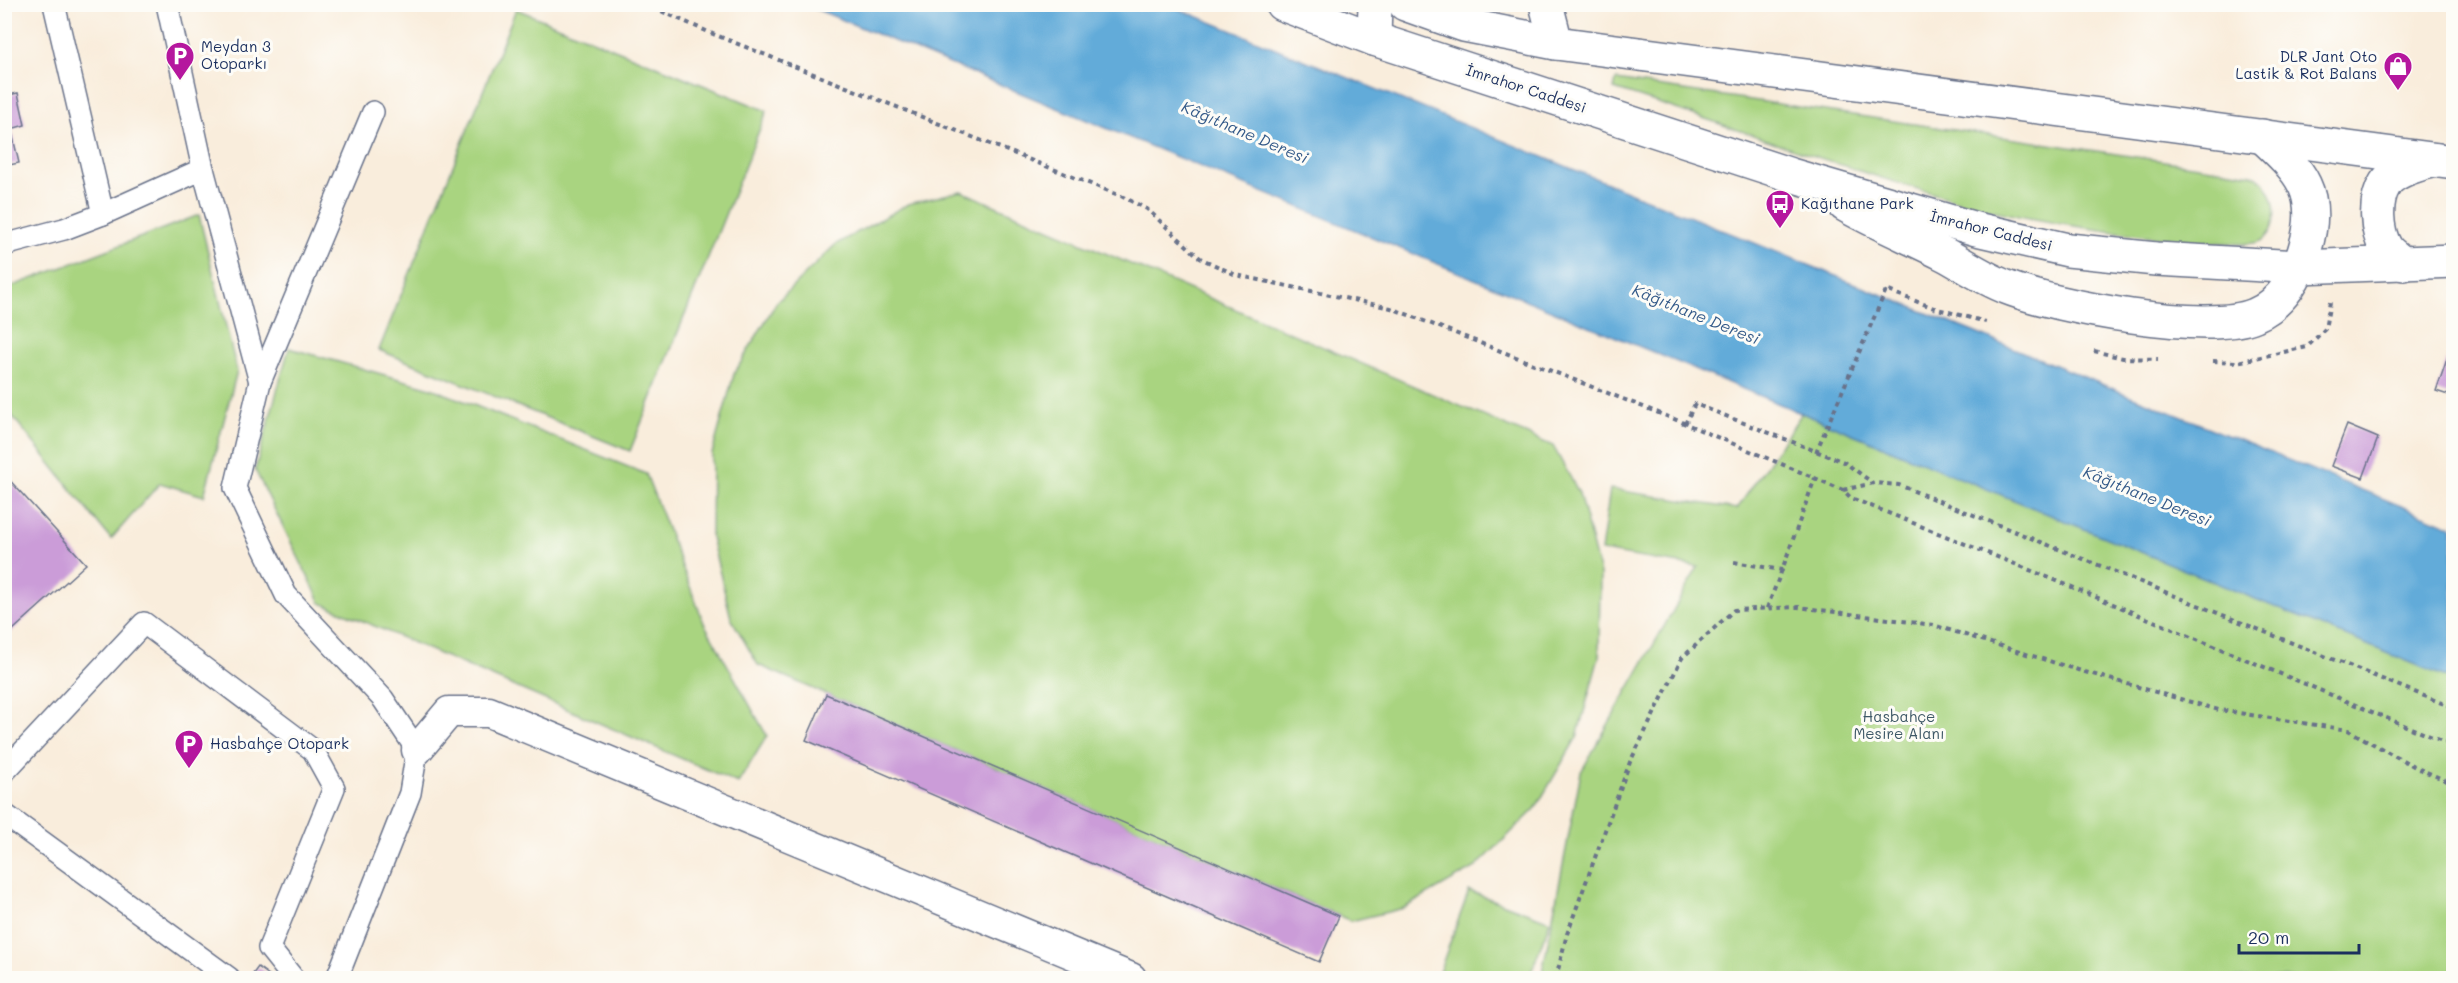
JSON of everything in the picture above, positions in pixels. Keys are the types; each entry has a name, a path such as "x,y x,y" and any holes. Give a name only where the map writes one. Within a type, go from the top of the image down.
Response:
{"main road":[{"name":"İmrahor Caddesi","path":"1282,4 1374,39 1791,175 1976,230 2068,250 2156,259 2300,267 2454,261"},
{"path":"1374,39 1375,4"},
{"path":"1405,4 1464,25 1556,43 2447,161"},
{"path":"1546,4 1556,43"},
{"path":"1791,175 1887,229 1947,256 2007,288 2064,305 2128,315 2218,323 2256,315 2275,302 2290,285 2300,267 2313,215 2310,196 2292,166 2262,136"},
{"path":"2404,264 2387,250 2380,236 2378,207 2385,183 2405,169 2447,161"}],"street":[{"path":"417,750 449,712 489,712 1131,978"}],"lane":[{"path":"54,4 104,214"},
{"path":"167,4 203,169 260,382"},
{"path":"337,978 411,793 417,750 383,699 286,595 235,488 260,382 374,112"},
{"path":"4,245 64,229 104,214 203,169"},
{"path":"4,772 144,623 312,750 334,788 269,948 293,978"},
{"path":"4,814 229,978"}],"path":[{"path":"645,4 713,34 1121,195 1147,210 1200,258 1236,275 1391,308 1686,424 1843,490 1851,498 2454,746"},
{"path":"1816,452 1886,290 1934,308"},
{"path":"1686,424 1695,404 1844,462 1874,483"},
{"path":"1767,608 1815,478"},
{"path":"1843,490 1874,483 1899,485 2454,708"},
{"path":"1734,562 1782,570"},
{"path":"1556,978 1567,934 1630,762 1682,658 1734,610 1798,607 1933,625 2078,670 2219,710 2348,730 2416,768 2454,784"}],"green space":[{"path":"516,9 767,111 630,451 379,350"},
{"path":"1616,80 2252,174 2260,179 2271,194 2275,213 2273,223 2270,231 2259,242 2234,244 2098,230 1995,211 1847,167 1614,89"},
{"path":"961,191 1553,446 1579,493 1600,574 1599,657 1577,737 1535,809 1476,867 1404,908 1351,921 758,665 731,618 711,537 712,454 734,374 776,303 836,244 908,204"},
{"path":"199,215 237,371 204,496 160,483 111,539 5,407 5,289"},
{"path":"289,348 431,388 646,474 704,623 767,736 738,783 321,603 255,470"},
{"name":"Hasbahçe Mesire Alanı","path":"1802,413 2453,680 2453,978 1541,978 1581,772 1698,567 1601,551 1610,489 1737,509"},
{"path":"1469,891 1550,921 1529,978 1437,978"}],"water":[{"name":"Kâğıthane Deresi","path":"806,5 1169,5 2453,527 2453,680"}],"building":[{"path":"18,93 25,125 11,129 19,163 4,166 4,96"},
{"path":"2454,339 2454,397 2436,391"},
{"path":"2347,425 2378,438 2363,478 2331,466"},
{"path":"4,474 86,564 4,638"},
{"path":"826,694 1339,916 1319,962 806,740"},
{"path":"258,967 273,978 250,978"}],"place":[{"name":"Meydan 3 Otoparkı","path":"180,82"},
{"name":"DLR Jant Oto Lastik & Rot Balans","path":"2398,92"},
{"name":"Kağıthane Park","path":"1780,230"},
{"name":"Hasbahçe Otopark","path":"189,770"}]}
